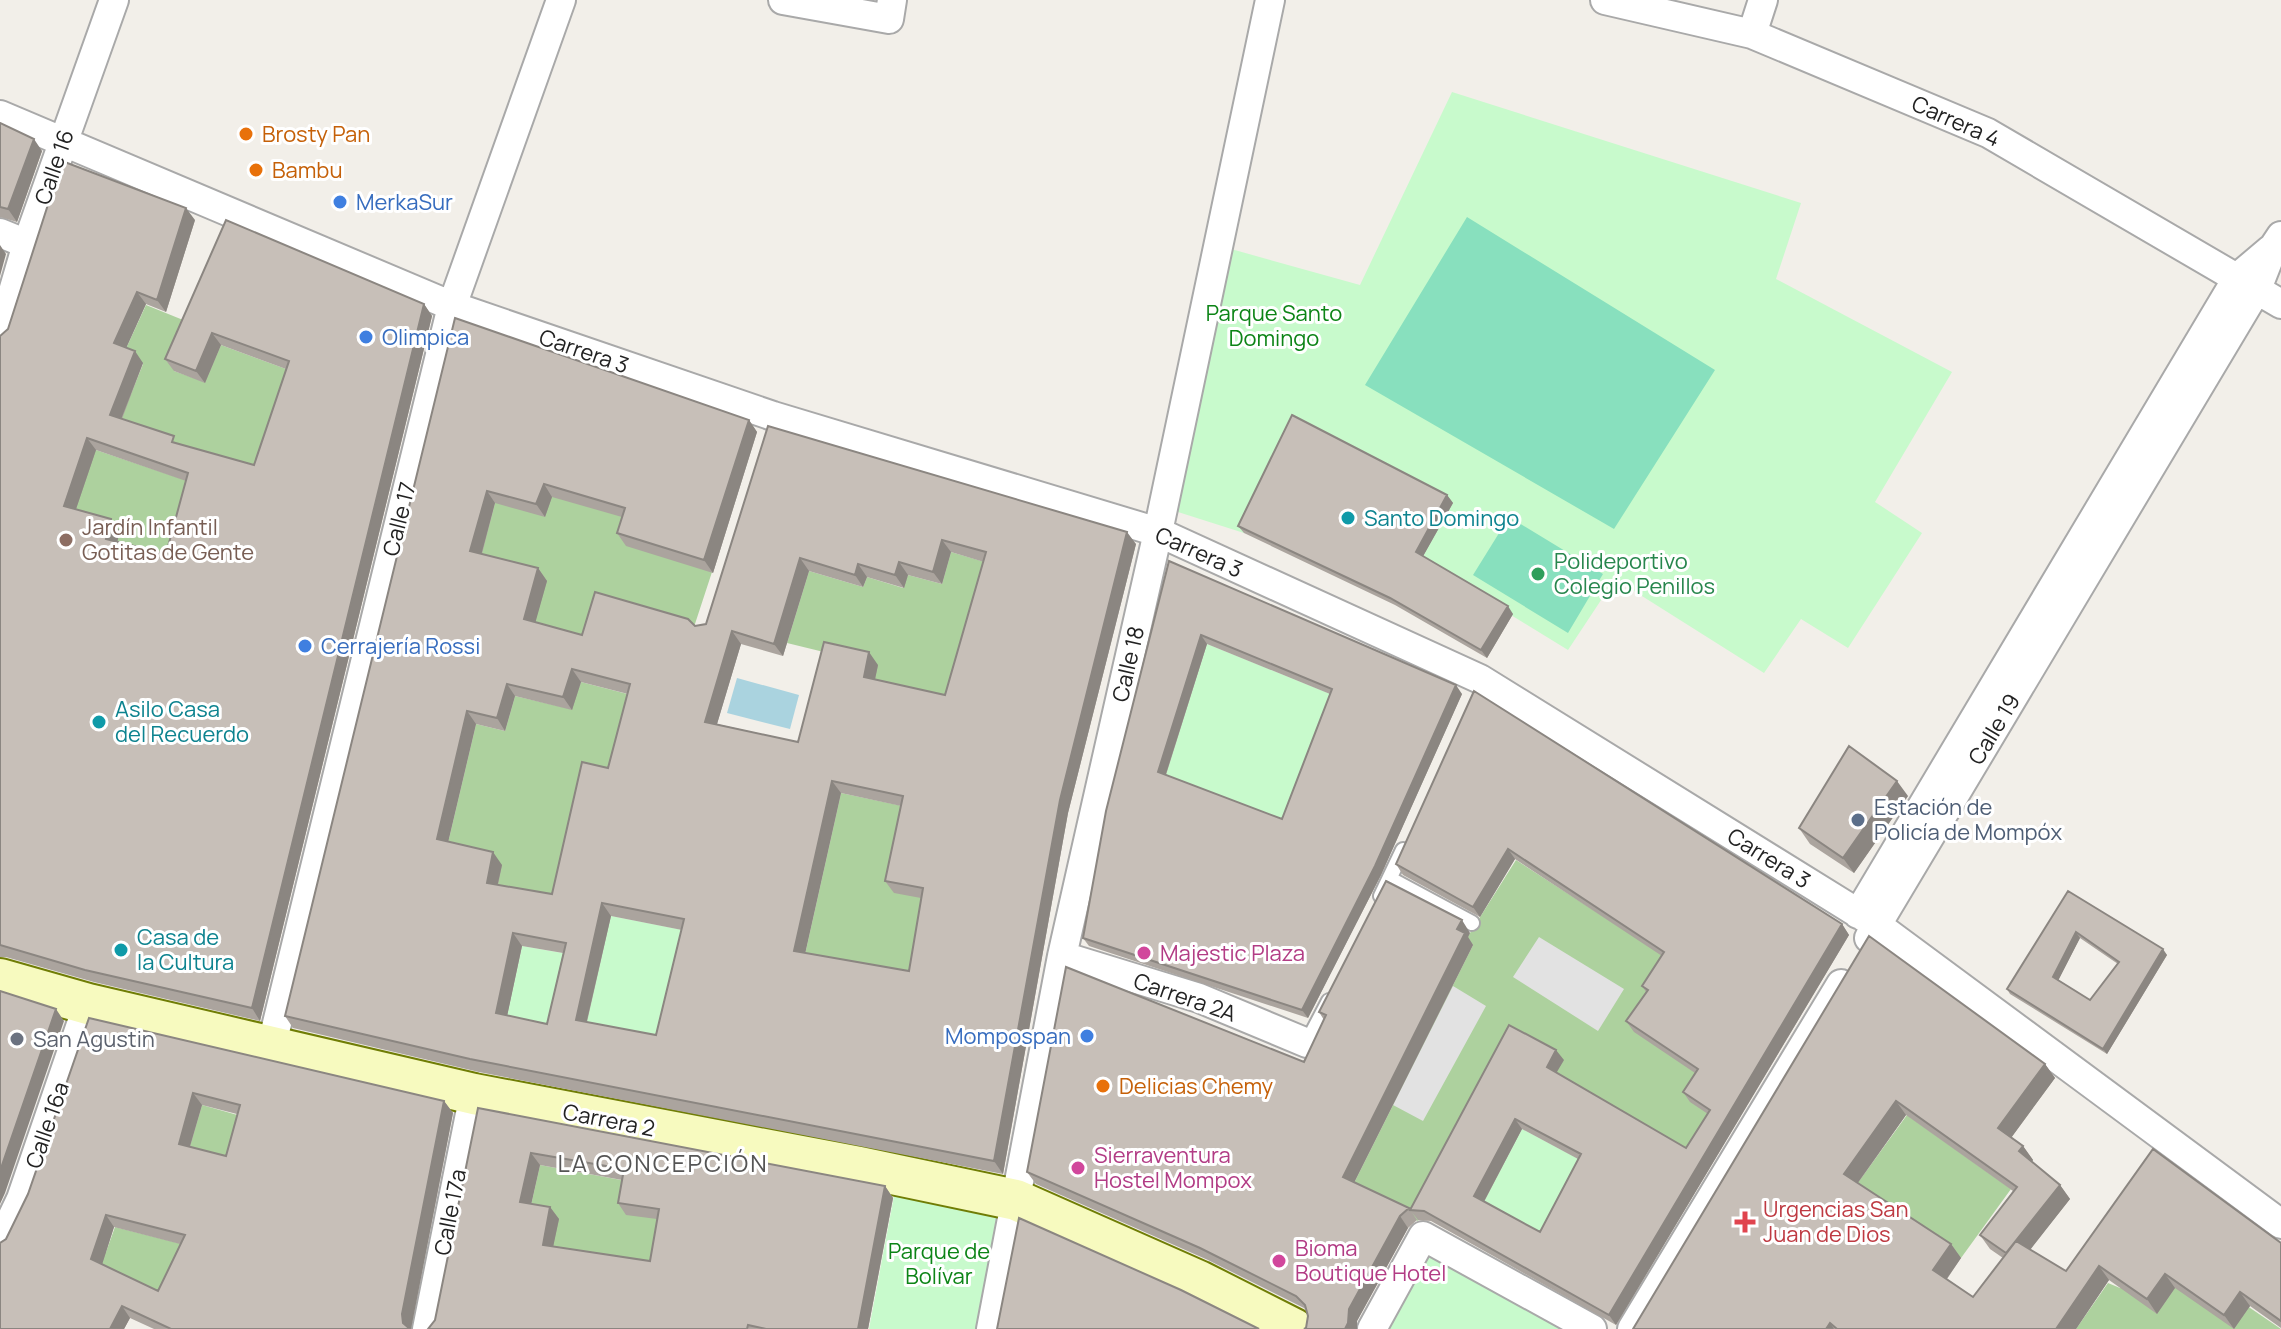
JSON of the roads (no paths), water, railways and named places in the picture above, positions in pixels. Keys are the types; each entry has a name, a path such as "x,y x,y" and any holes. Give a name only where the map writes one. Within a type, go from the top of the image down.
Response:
{"main road":[{"name":"Carrera 2","path":"0,979 88,1004 474,1094 1016,1200 1199,1281 1294,1329"}],"street":[{"name":"Calle 16","path":"0,336 27,244 114,0"},
{"name":"Calle 17","path":"271,1048 452,306 561,0"},
{"path":"783,0 890,10"},
{"name":"Calle 18","path":"991,1329 1062,956 1158,532 1270,0"},
{"name":"Carrera 4","path":"1605,0 1752,34 1988,133 2259,290"},
{"path":"1752,34 1763,0"},
{"name":"Carrera 3","path":"0,115 452,306 770,424 1158,532 1476,686 1868,919 2281,1224"},
{"path":"0,233 27,244"},
{"name":"Calle 19","path":"1632,1329 1868,919 2259,290 2277,242"},
{"name":"Carrera 2A","path":"1062,956 1199,998 1307,1043"},
{"name":"Calle 16a","path":"0,1243 21,1199 88,1004"},
{"name":"Calle 17a","path":"427,1329 474,1094"},
{"path":"1372,1329 1423,1236 1592,1329"}],"lane":[{"path":"1376,906 1409,836"},
{"path":"1390,879 1472,923"},
{"path":"1307,1043 1335,989"}],"water":[{"path":"737,678 799,695 790,729 727,713"}],"place":[{"name":"Brosty Pan","path":"246,134"},
{"name":"Bambu","path":"256,170"},
{"name":"MerkaSur","path":"340,202"},
{"name":"Olimpica","path":"366,337"},
{"name":"Santo Domingo","path":"1348,518"},
{"name":"Jardín Infantil Gotitas de Gente","path":"66,540"},
{"name":"Polideportivo Colegio Penillos","path":"1538,574"},
{"name":"Cerrajería Rossi","path":"305,646"},
{"name":"Asilo Casa del Recuerdo","path":"99,722"},
{"name":"Estación de Policía de Mompóx","path":"1858,820"},
{"name":"Casa de la Cultura","path":"121,950"},
{"name":"Majestic Plaza","path":"1144,953"},
{"name":"Mompospan","path":"1087,1036"},
{"name":"San Agustin","path":"17,1039"},
{"name":"Delicias Chemy","path":"1103,1086"},
{"name":"Sierraventura Hostel Mompox","path":"1078,1168"},
{"name":"Urgencias San Juan de Dios","path":"1745,1222"},
{"name":"Bioma Boutique Hotel","path":"1279,1261"}],"district":[{"name":"LA CONCEPCIÓN","path":"663,1162"}],"park label":[{"name":"Parque Santo Domingo","path":"1274,326"},
{"name":"Parque de Bolívar","path":"939,1264"}]}
